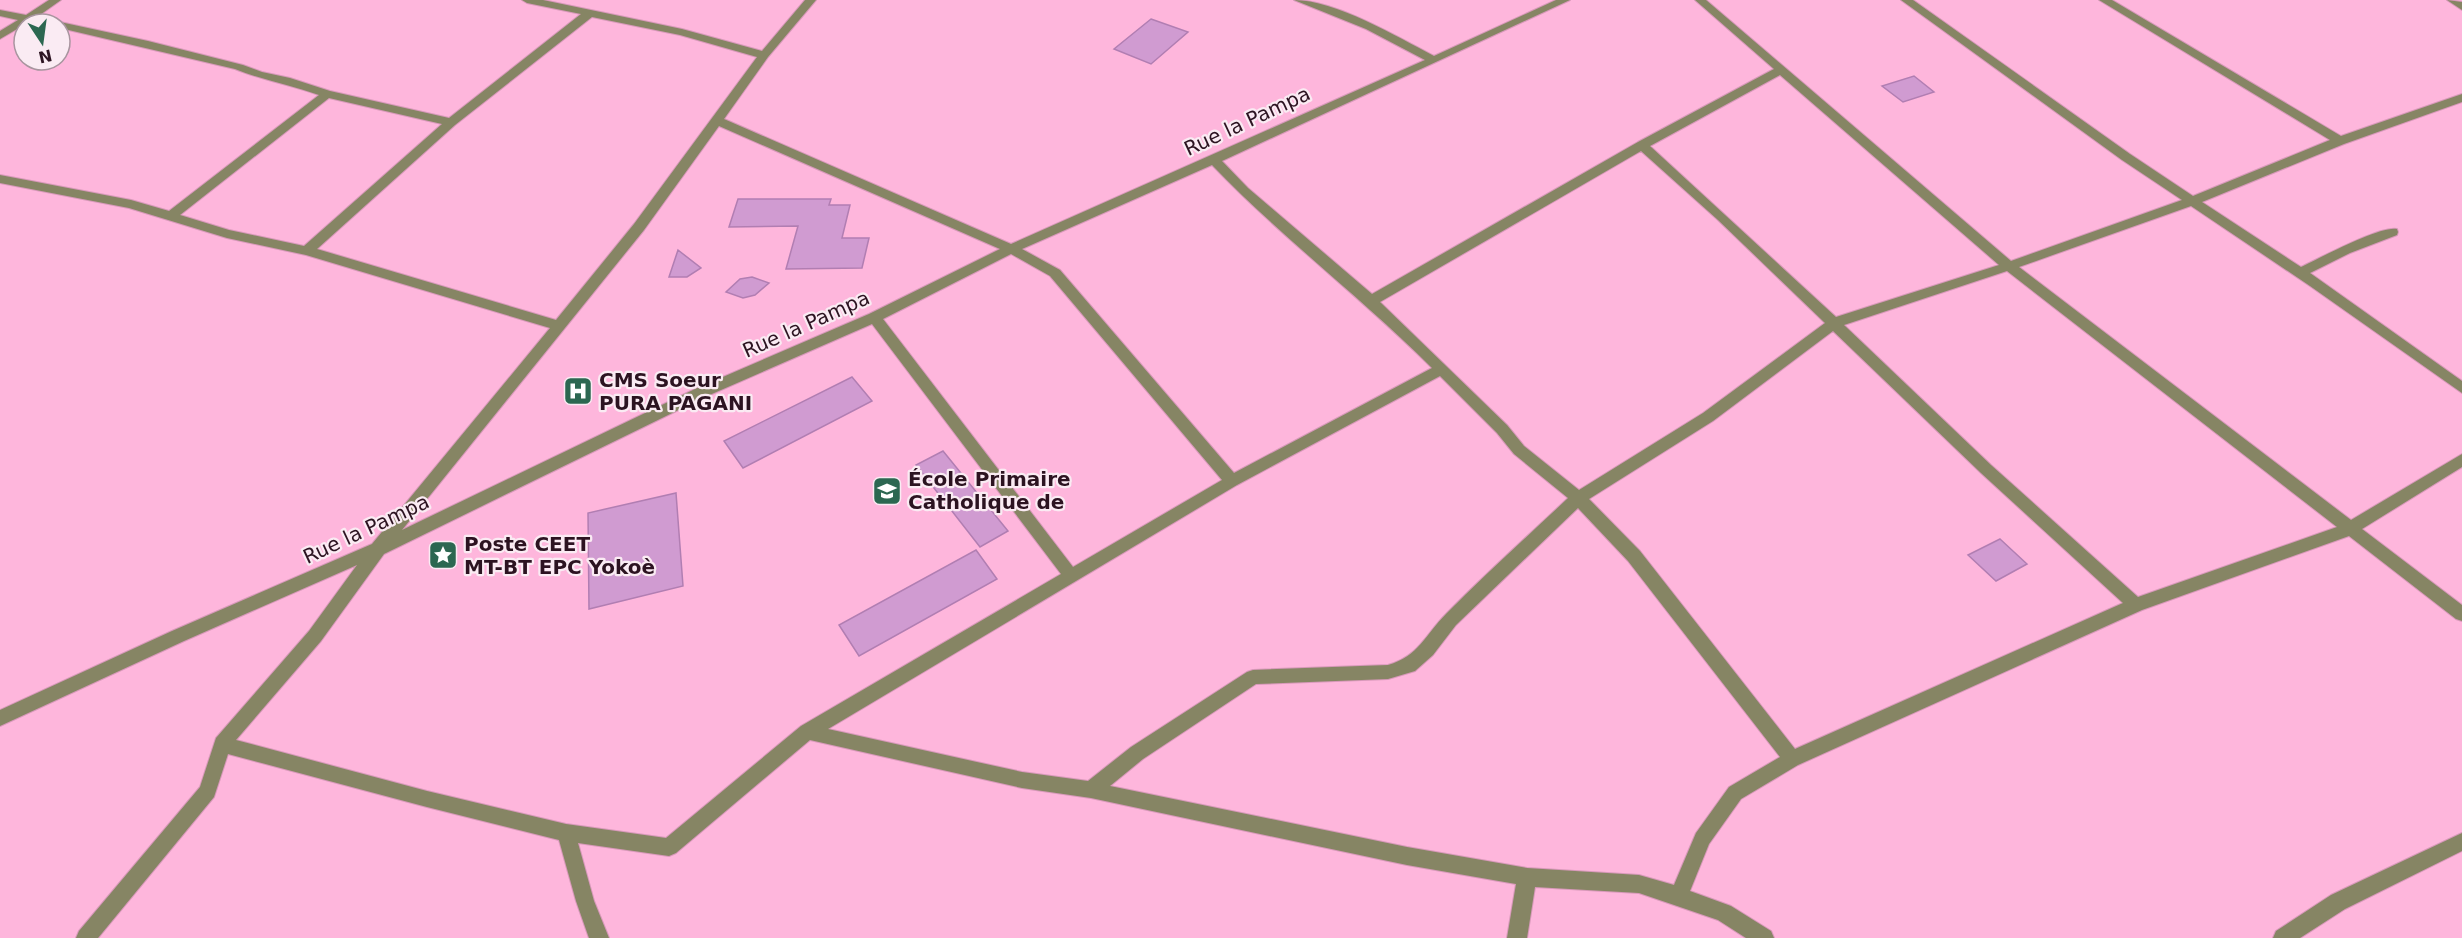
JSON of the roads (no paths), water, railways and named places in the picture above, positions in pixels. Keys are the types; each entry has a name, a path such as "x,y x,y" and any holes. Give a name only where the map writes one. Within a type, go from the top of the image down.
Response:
{"street":[{"path":"37,12 56,0"},
{"path":"526,0 682,32 764,55"},
{"path":"86,938 208,790 222,744 315,636 378,549 557,325 639,227 764,55 811,0"},
{"path":"1299,0 1370,27 1434,60"},
{"name":"Rue la Pampa","path":"0,718 178,636 378,549 700,393 874,317 1011,249 1214,160 1565,0"},
{"path":"1700,0 2009,266 2462,614"},
{"path":"1906,0 2126,157 2300,273 2462,388"},
{"path":"2104,0 2340,141"},
{"path":"2452,0 2462,7"},
{"path":"307,251 450,122 588,14"},
{"path":"72,27 239,66 259,75 286,80 327,94 450,122"},
{"path":"1369,302 1642,145 1781,70"},
{"path":"171,216 327,94"},
{"path":"1091,790 1137,753 1253,677 1388,672 1409,666 1427,650 1450,620 1578,498 1708,417 1834,323 2009,266 2193,201 2340,141 2462,98"},
{"path":"718,121 1011,249 1055,273 1232,481"},
{"path":"1642,145 1707,203 1986,469 2136,605"},
{"path":"1214,160 1238,185 1390,318 1502,429 1519,450 1578,498 1634,556 1792,759"},
{"path":"0,179 131,204 227,234 307,251 511,309 557,325"},
{"path":"2300,273 2345,250 2392,232"},
{"path":"874,317 1072,577"},
{"path":"222,744 566,833 669,847 807,732 1232,481 1441,369"},
{"path":"1679,896 1701,839 1735,793 1792,759 2136,605 2349,529 2462,460"},
{"path":"807,732 1022,780 1091,790 1407,856 1527,878 1639,884 1724,913 1764,938"},
{"path":"566,833 585,901 599,938"},
{"path":"2283,938 2338,902 2462,842"},
{"path":"1517,938 1527,878"}],"place":[{"name":"CMS Soeur PURA PAGANI","path":"578,391"},
{"name":"École Primaire Catholique de","path":"887,491"},
{"name":"Poste CEET MT-BT EPC Yokoè","path":"443,555"}]}
